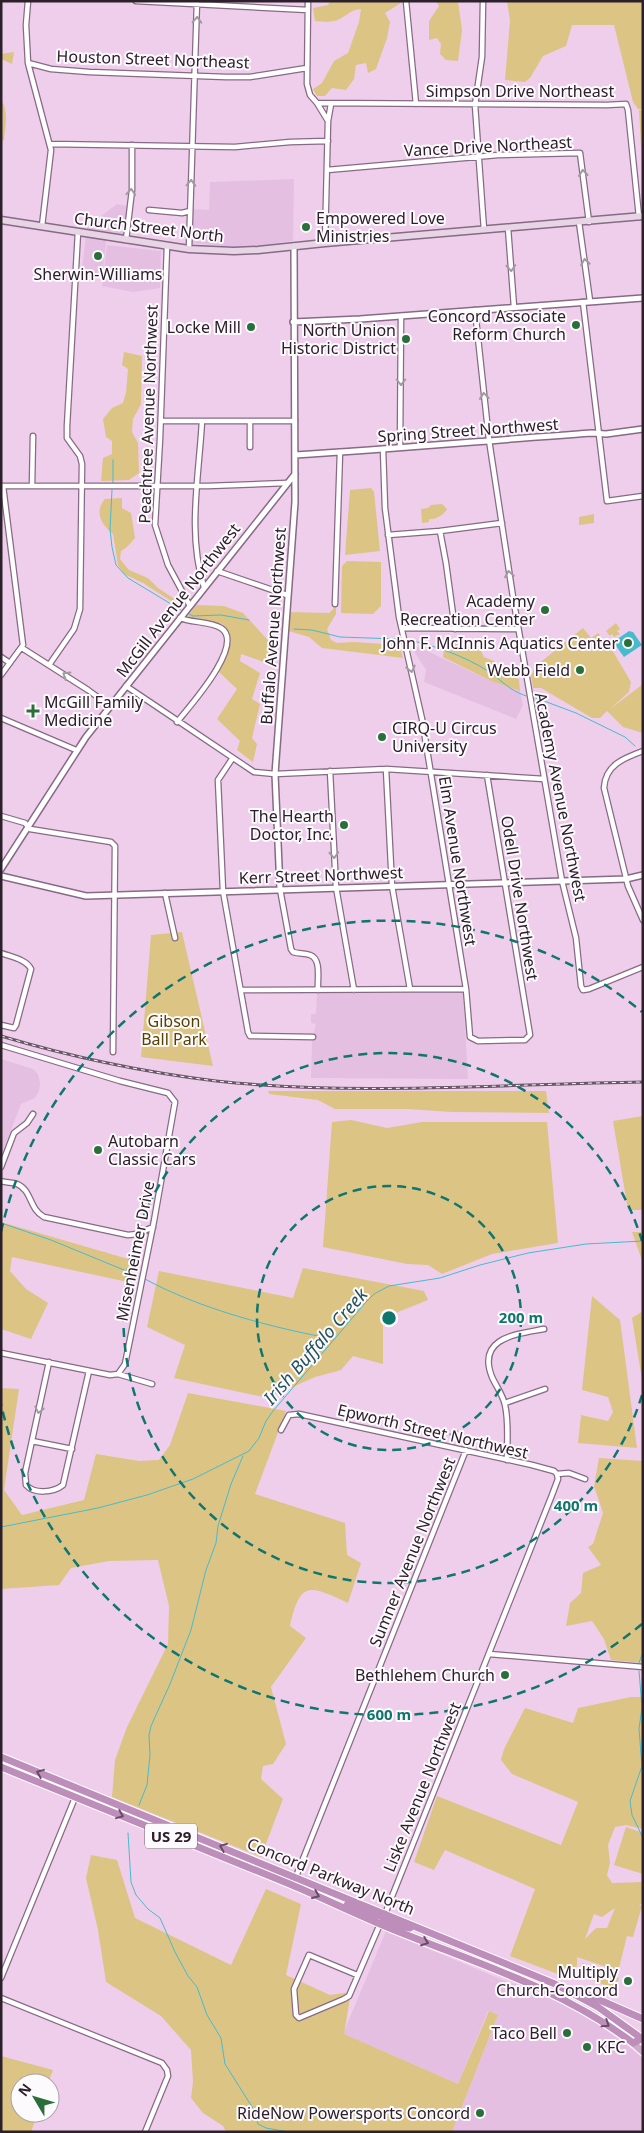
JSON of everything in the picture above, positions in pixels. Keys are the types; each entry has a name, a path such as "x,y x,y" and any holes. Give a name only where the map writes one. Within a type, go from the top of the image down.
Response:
{"highway":[{"name":"Concord Parkway North","path":"1,1757 555,1984 598,2007 642,2038"},
{"name":"Concord Parkway North","path":"1,1767 293,1885 380,1924 488,1966 571,2002 630,2041"},
{"path":"339,1905 349,1905 380,1916 386,1914"},
{"path":"380,1924 384,1921 451,1940"},
{"path":"488,1966 492,1957"},
{"path":"555,1984 571,1987 643,2019"},
{"path":"630,2041 635,2033 643,2030"},
{"path":"630,2041 642,2038"}],"main road":[{"name":"Church Street North","path":"1,220 189,249 258,250 325,242 589,222 641,216"},
{"name":"US 29","path":"630,2041 643,2052"}],"street":[{"path":"28,1 26,24 28,63 50,144 51,166 42,226"},
{"path":"136,1 197,2 308,10"},
{"path":"308,1 308,91 328,121"},
{"path":"406,1 416,104"},
{"path":"483,1 482,57 474,104 484,230"},
{"path":"189,249 197,2"},
{"name":"Houston Street Northeast","path":"28,63 51,68 89,72 250,77 307,68"},
{"name":"Simpson Drive Northeast","path":"317,103 626,104 641,216"},
{"path":"325,242 328,121 331,104"},
{"path":"50,144 250,147 290,142 328,141"},
{"path":"126,240 132,190 132,145"},
{"name":"Vance Drive Northeast","path":"327,170 478,157 580,152 589,222"},
{"path":"149,210 182,213 190,211"},
{"path":"579,222 590,302"},
{"path":"508,228 514,307"},
{"path":"50,665 74,629 80,609 81,460 69,442 67,426 78,232"},
{"name":"Peachtree Avenue Northwest","path":"167,246 155,525 156,535 168,565 190,606"},
{"name":"Buffalo Avenue Northwest","path":"294,246 295,502 275,774 280,889 293,952 308,954 315,958 318,990"},
{"path":"293,322 643,298"},
{"path":"583,302 608,501 643,496"},
{"name":"Academy Avenue Northwest","path":"475,310 489,440 518,629 562,881 576,938 580,986 583,990 643,967"},
{"path":"400,447 401,316"},
{"path":"161,420 295,420"},
{"path":"202,421 195,543 199,571 204,587"},
{"path":"250,421 250,447"},
{"name":"Spring Street Northwest","path":"295,455 643,429"},
{"path":"32,486 33,436"},
{"name":"Elm Avenue Northwest","path":"383,448 388,535 402,628 422,719 466,989 472,1040"},
{"path":"334,604 340,452"},
{"name":"McGill Avenue Northwest","path":"1,869 76,750 295,473"},
{"path":"1,675 22,648 23,639 2,486 197,486 287,483"},
{"path":"388,535 502,523"},
{"path":"440,531 455,629"},
{"path":"217,571 287,595"},
{"path":"177,722 218,668 228,638 226,632 219,627 180,618"},
{"path":"402,628 518,629"},
{"path":"22,648 110,706"},
{"path":"1,657 10,663"},
{"path":"126,686 250,772 275,774 330,771 430,771 544,779"},
{"path":"1,718 76,750"},
{"path":"643,751 616,763 611,768 604,782 626,880 643,920"},
{"path":"232,759 218,780 224,891 250,1036 313,1037"},
{"path":"386,770 392,886 410,990"},
{"path":"330,771 336,888 354,990"},
{"name":"Odell Drive Northwest","path":"472,1040 525,1040 530,1035 487,775"},
{"path":"1,816 25,823 30,828 46,833 114,843 113,1052"},
{"name":"Kerr Street Northwest","path":"1,876 80,895 115,895 506,882 626,880 643,875"},
{"path":"166,893 175,938"},
{"path":"1,953 29,964 30,969 14,1028 1,1025"},
{"path":"241,990 466,989"},
{"name":"Misenheimer Drive","path":"1,1045 120,1081 168,1093 175,1102 139,1298 125,1364 118,1374"},
{"path":"1,1167 14,1133 18,1128 27,1123 33,1114"},
{"path":"1,1181 22,1187 29,1196 34,1209 44,1217 128,1235 137,1234 153,1227"},
{"path":"507,1460 505,1403 490,1369 491,1352 498,1341 506,1336 544,1330"},
{"path":"1,1353 110,1375 118,1374 152,1384"},
{"path":"49,1362 25,1478 26,1485 32,1490 52,1490 62,1486 89,1371"},
{"path":"505,1403 545,1389"},
{"name":"Epworth Street Northwest","path":"282,1430 286,1419 294,1413 466,1450 554,1471 557,1474 568,1473 585,1479"},
{"path":"32,1441 72,1449"},
{"name":"Sumner Avenue Northwest","path":"293,1885 466,1450"},
{"name":"Liske Avenue Northwest","path":"386,1914 556,1484 557,1474"},
{"path":"489,1654 643,1667"},
{"path":"1,1978 79,1788"},
{"path":"357,1975 308,1955 294,1989 296,2015 299,2018 344,2000 349,1996 380,1924"},
{"path":"1,1998 162,2063 167,2070 168,2076 145,2132"}],"shaded area":[{"path":"294,179 293,241 244,248 190,243 192,209 209,210 210,182"},
{"path":"117,204 127,206 124,236 107,234 102,278 81,276 87,227"},
{"path":"107,245 161,251 160,288 133,292 102,286"},
{"path":"408,642 491,681 520,691 523,705 516,719 424,682 426,670"},
{"path":"463,992 468,1079 311,1078 312,1040 316,1024 311,1023 311,1014 316,1014 317,993"},
{"path":"1,1059 33,1069 38,1074 40,1083 39,1091 35,1098 21,1104 1,1156"},
{"path":"386,1931 510,1983 537,1990 596,2023 636,2052 643,2059 643,2132 452,2132 498,2015 488,2011 458,2084 343,2034"}],"green space":[{"path":"330,1 401,1 401,3 385,13 390,22 387,38 376,69 368,73 366,63 356,65 354,79 346,90 332,88 325,96 317,96 313,89 322,83 334,61 348,53 359,22 361,9 353,11 337,20 315,21 313,8 328,5"},
{"path":"436,1 458,1 462,30 458,61 446,60 440,54 441,44 437,38 429,40 429,21 439,6"},
{"path":"507,1 643,1 643,109 638,109 633,102 614,25 572,25 566,46 543,56 530,78 525,82 505,80 510,21"},
{"path":"14,52 12,64 1,59 1,54"},
{"path":"1,100 5,109 6,119 4,140 1,141"},
{"path":"639,110 643,110 643,168 642,167"},
{"path":"124,352 142,356 141,404 133,419 132,432 138,443 139,473 129,480 101,481 103,458 112,454 112,441 106,437 103,419 112,408 123,403 126,392 128,369 122,365"},
{"path":"371,488 374,492 380,551 345,555 350,490"},
{"path":"122,498 122,508 131,513 135,538 121,551 120,559 129,570 148,578 158,588 176,600 182,608 143,583 124,574 118,565 113,534 102,522 100,509 105,499"},
{"path":"442,504 447,509 444,513 437,518 429,519 429,522 422,523 421,509 428,508 431,505"},
{"path":"594,514 594,523 579,525 579,517"},
{"path":"347,561 381,562 381,606 373,614 341,613 342,566"},
{"path":"196,605 224,606 243,613 275,648 274,657 264,662 241,654 240,661 260,673 252,699 260,704 252,738 257,744 253,762 237,750 240,741 217,719 237,689 219,672 231,641 223,624 187,618"},
{"path":"336,606 336,614 327,629 331,640 337,643 354,642 399,645 403,658 322,648 309,637 289,631 290,612 329,613"},
{"name":"John F. McInnis Aquatics Center","path":"616,623 620,629 617,631 620,634 614,637 612,634 610,636 606,631"},
{"name":"Webb Field","path":"583,628 591,638 598,633 614,653 631,682 629,692 610,709 643,684 643,733 623,727 607,711 600,718 592,718 541,688 533,688 531,675 537,665"},
{"path":"458,644 481,651 484,657 494,661 504,669 506,676 519,679 520,691 491,681 443,657 444,647"},
{"name":"Gibson Ball Park","path":"182,932 213,1066 141,1057 151,935"},
{"path":"268,1091 546,1091 549,1113 335,1109 318,1100 269,1094"},
{"path":"643,1116 643,1210 628,1210 613,1121"},
{"path":"351,1120 387,1128 422,1122 547,1122 558,1243 492,1254 442,1274 428,1265 407,1264 323,1247 332,1122"},
{"path":"1,1222 135,1261 132,1283 12,1257 10,1271 26,1289 48,1303 31,1339 1,1329"},
{"path":"632,1232 643,1232 643,1263"},
{"path":"303,1268 424,1291 428,1300 383,1318 383,1364 353,1356 341,1370 315,1377 268,1398 174,1378 185,1345 147,1327 159,1271 293,1298"},
{"path":"592,1296 620,1320 637,1448 578,1443 581,1415 608,1421 613,1412 608,1397 582,1390"},
{"path":"643,1311 643,1386 632,1318"},
{"path":"1,1388 19,1389 4,1490 22,1515 84,1500 96,1454 139,1461 159,1460 170,1445 188,1393 286,1411 255,1494 345,1523 347,1555 361,1563 348,1603 316,1590 309,1590 298,1600 294,1611 290,1626 306,1638 271,1687 286,1744 273,1764 263,1766 261,1779 283,1799 261,1857 112,1797 115,1760 127,1727 168,1644 169,1606 158,1560 109,1561 71,1568 59,1585 1,1589"},
{"path":"599,1458 643,1461 643,1663 611,1660 604,1639 592,1621 566,1626 570,1603 581,1593 583,1573 601,1565 588,1547 593,1544 603,1513 594,1486"},
{"path":"631,1697 643,1697 643,1829 626,1825 615,1827 608,1845 610,1863 607,1875 612,1883 643,1882 643,1903 639,1905 642,1906 633,1937 627,1936 619,1968 615,1970 577,1957 577,1965 571,1979 510,1956 535,1889 445,1850 434,1870 414,1862 437,1796 561,1845 578,1802 512,1774 501,1760 504,1749 525,1708 573,1723 578,1708","holes":["615,1908 607,1928 596,1928 585,1939 594,1914 602,1917"]},
{"path":"626,1827 643,1833 643,1874 614,1865"},
{"path":"91,1855 117,1860 135,1918 231,1965 266,1889 301,1904 286,1975 330,1995 351,1992 344,2034 458,2084 489,2011 498,2015 452,2132 226,2132 223,2126 203,2113 191,2098 193,2082 191,2050 161,2016 106,1982 98,1930 86,1878"},
{"path":"582,1963 619,1978 615,1989 577,1974"},
{"path":"1,2056 53,2070 52,2073 10,2073 10,2123 34,2123 31,2132 1,2132"}],"water":[{"name":"John F. McInnis Aquatics Center","path":"629,631 633,632 642,645 624,657 613,642"}],"waterway":[{"path":"113,460 113,483"},
{"path":"112,490 110,529 116,565 128,578 181,610"},
{"path":"189,614 193,616 221,615 249,620"},
{"path":"294,629 312,630 340,637 397,639"},
{"path":"409,640 440,648 460,656 488,671 510,688 526,696"},
{"path":"536,698 576,713 625,737 635,746"},
{"path":"1,1223 51,1240 141,1277"},
{"name":"Irish Buffalo Creek","path":"1,1527 98,1508 147,1495 193,1479 249,1451 259,1438 266,1421 273,1411 366,1302 374,1294 389,1286 440,1278 480,1265 528,1253 586,1244 643,1241"},
{"path":"145,1279 166,1290 237,1316 334,1339"},
{"path":"139,1805 147,1785 151,1726 191,1630 206,1570 216,1543 218,1526 231,1484 243,1456"},
{"path":"639,1663 643,1652"},
{"path":"639,1671 642,1707 639,1729 642,1766 630,1801 632,1815 643,1838"},
{"path":"128,1833 131,1882 136,1895 148,1909 160,1918 175,1952 188,1976 197,1987 207,2015 221,2038 225,2064 254,2110 258,2124 266,2128 289,2132"}],"railway":[{"path":"1,1036 54,1051 161,1073 216,1081 269,1085 322,1088 429,1088 643,1082"}],"place":[{"name":"Empowered Love Ministries","path":"306,227"},
{"name":"Sherwin-Williams","path":"98,256"},
{"name":"Concord Associate Reform Church","path":"576,325"},
{"name":"Locke Mill","path":"251,327"},
{"name":"North Union Historic District","path":"406,339"},
{"name":"Academy Recreation Center","path":"545,610"},
{"name":"John F. McInnis Aquatics Center","path":"628,643"},
{"name":"Webb Field","path":"580,670"},
{"name":"McGill Family Medicine","path":"33,711"},
{"name":"CIRQ-U Circus University","path":"382,737"},
{"name":"The Hearth Doctor, Inc.","path":"344,825"},
{"name":"Autobarn Classic Cars","path":"98,1150"},
{"name":"Bethlehem Church","path":"505,1675"},
{"name":"Multiply Church-Concord","path":"628,1981"},
{"name":"Taco Bell","path":"567,2033"},
{"name":"KFC","path":"587,2047"},
{"name":"RideNow Powersports Concord","path":"480,2113"}]}
